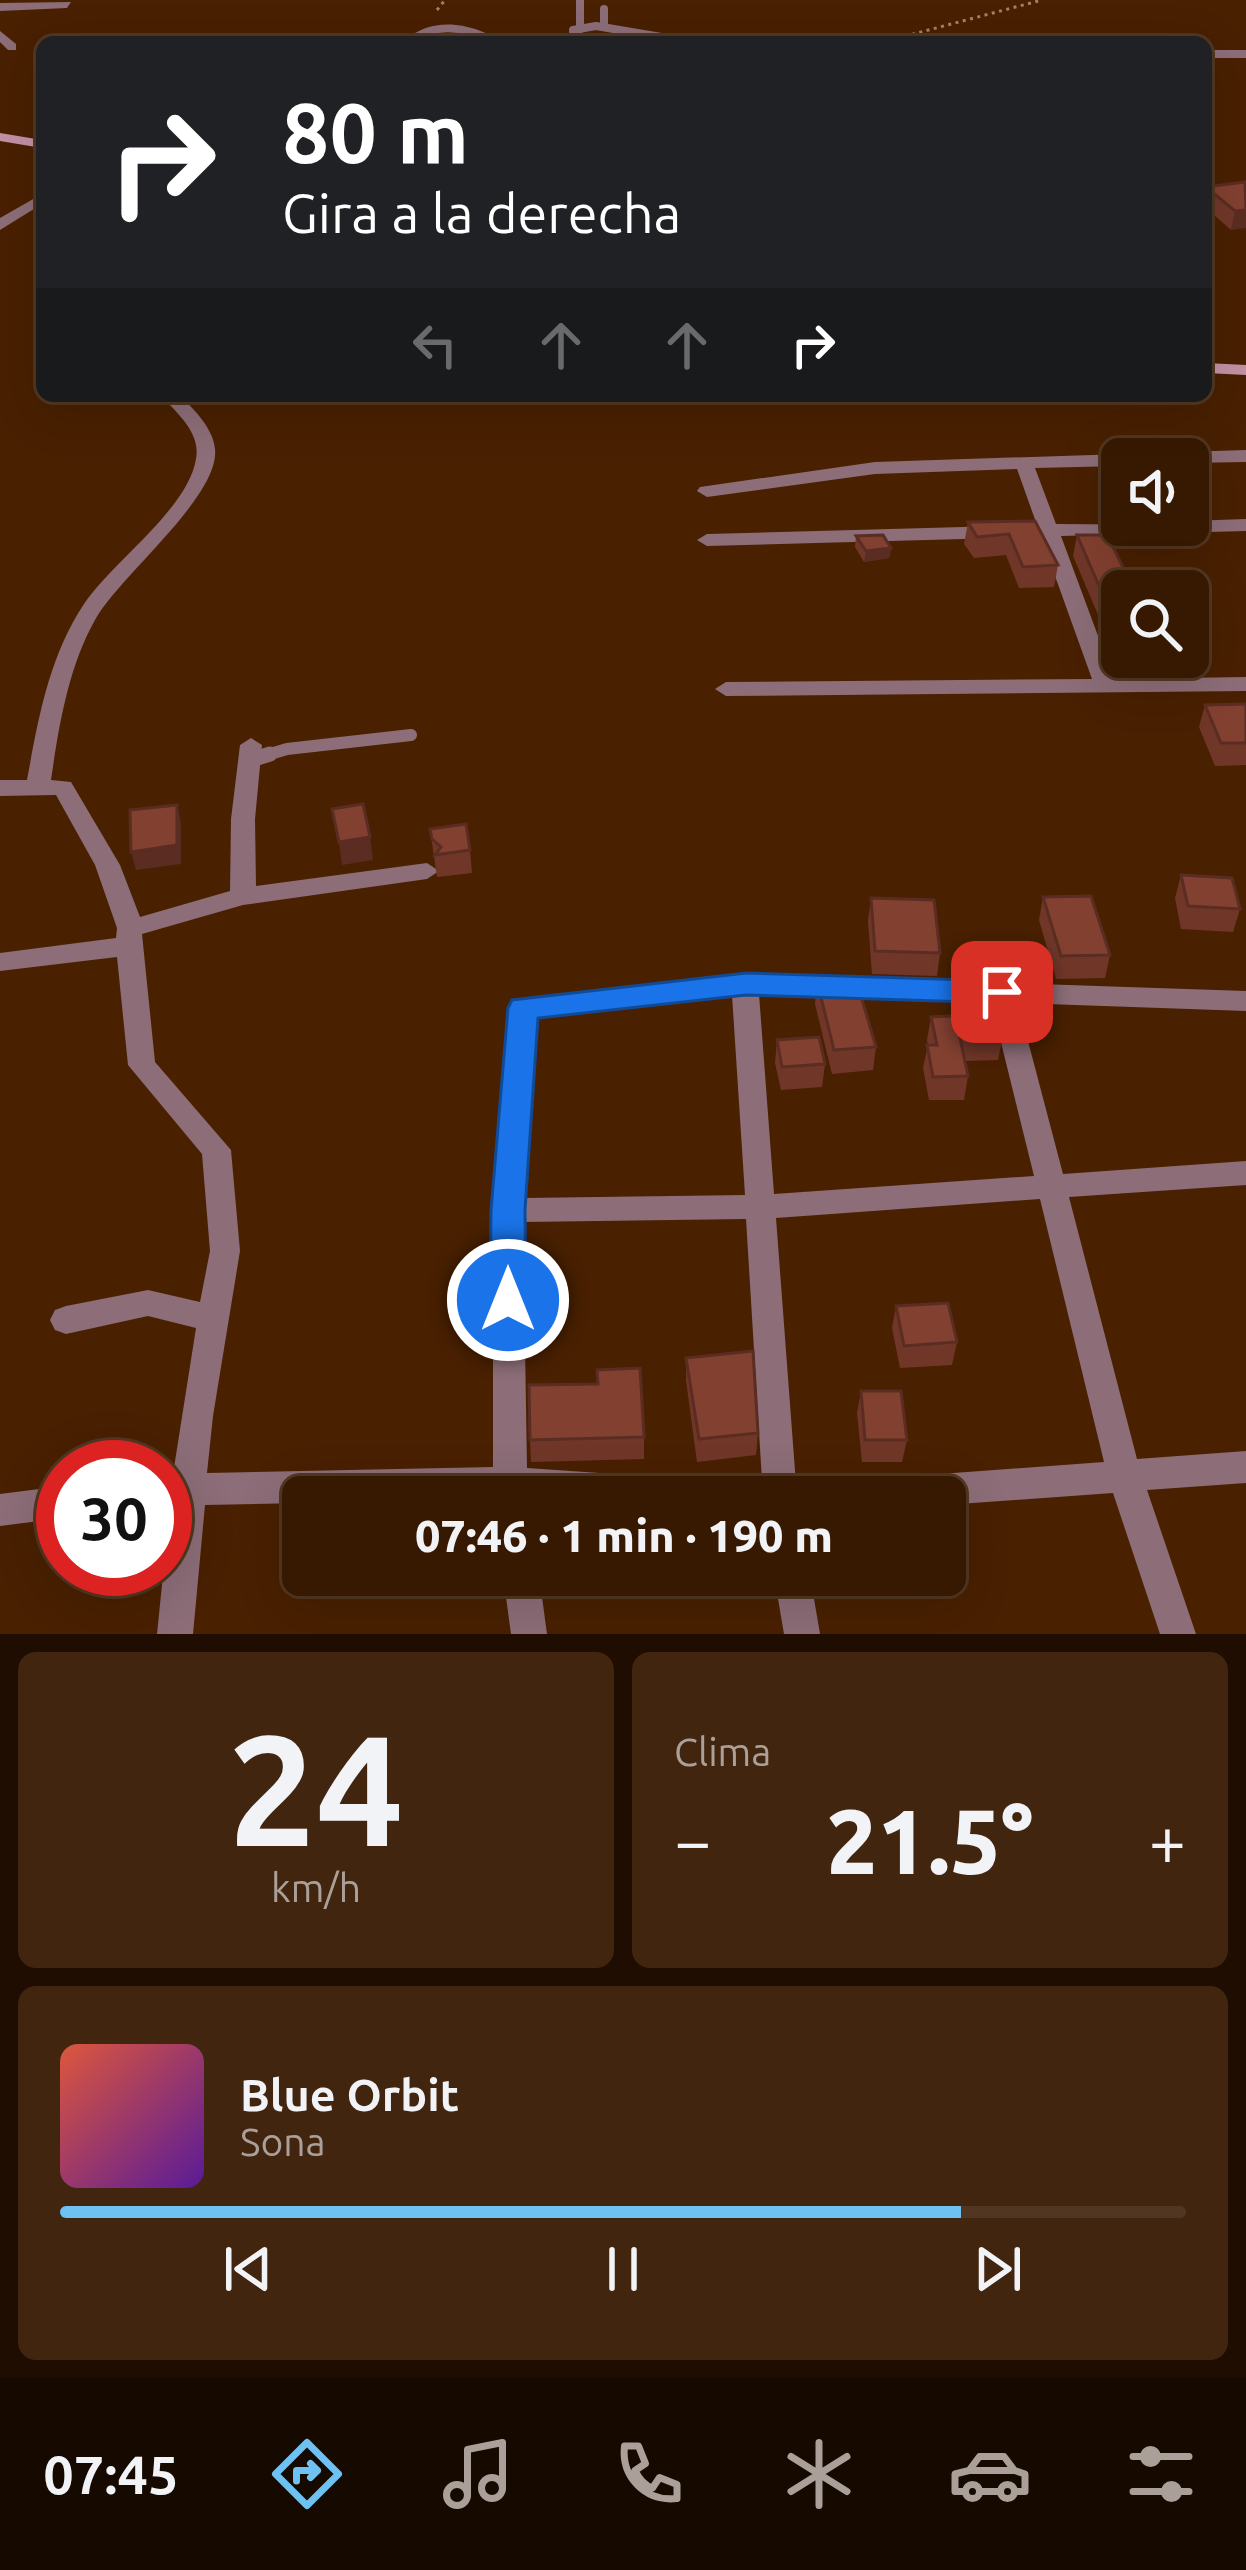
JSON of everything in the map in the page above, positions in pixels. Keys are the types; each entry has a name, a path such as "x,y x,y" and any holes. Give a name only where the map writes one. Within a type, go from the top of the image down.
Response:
{"street":[{"path":"0,7 67,4"},
{"path":"0,35 12,47"},
{"path":"1212,54 1246,54"},
{"path":"0,137 36,143"},
{"path":"0,225 36,203"},
{"path":"1212,368 1246,370"},
{"path":"38,788 52,704 91,608 206,464 203,431 176,402"},
{"path":"1209,457 1246,456"},
{"path":"707,490 875,468 1101,461"},
{"path":"1024,463 1106,686"},
{"path":"707,540 1246,525"},
{"path":"726,689 1246,684"},
{"path":"243,896 249,753"},
{"path":"0,788 63,787 107,866 130,937 142,1065 216,1150 225,1251 190,1440"},
{"path":"0,962 130,937 243,896 427,871"},
{"path":"746,984 778,1476"},
{"path":"509,1476 508,1210 523,1008 746,984 1246,1000"},
{"path":"1002,992 1125,1477 1178,1634"},
{"path":"508,1210 758,1207 1246,1173"},
{"path":"66,1319 148,1303 166,1294 214,1319"},
{"path":"966,1488 1246,1467"},
{"path":"192,1489 282,1489"},
{"path":"0,1510 36,1505"},
{"path":"175,1634 176,1596"},
{"path":"524,1596 530,1634"},
{"path":"796,1596 802,1634"}],"lane":[{"path":"580,0 580,29"},
{"path":"604,9 604,27"},
{"path":"572,36 580,29 604,27 657,36"},
{"path":"416,36 424,30 447,29 471,29 484,36"},
{"path":"249,753 412,735"}],"path":[{"path":"907,36 1042,0"}],"building":[{"path":"1245,182 1246,210 1235,211 1212,192 1212,186"},
{"path":"1035,521 1058,565 1023,567 1009,534 977,537 968,522"},
{"path":"883,535 891,548 866,551 856,536"},
{"path":"1077,535 1101,535 1101,546 1112,546 1124,570 1101,570 1101,590"},
{"path":"1246,704 1246,743 1221,743 1205,705"},
{"path":"363,804 370,837 339,842 332,809"},
{"path":"177,805 177,845 131,852 130,810"},
{"path":"466,824 470,850 435,855 441,847 430,829"},
{"path":"1181,875 1232,878 1240,909 1188,906"},
{"path":"1091,896 1110,955 1061,956 1043,897"},
{"path":"871,898 934,900 940,953 875,951"},
{"path":"856,979 876,1047 834,1050 817,981"},
{"path":"997,1014 1003,1036 960,1038 968,1076 933,1077 927,1045 937,1045 931,1017"},
{"path":"819,1037 825,1064 782,1067 777,1040"},
{"path":"948,1303 957,1342 904,1346 896,1306"},
{"path":"753,1351 758,1433 699,1439 686,1358"},
{"path":"640,1368 644,1437 530,1440 529,1385 598,1384 597,1370"},
{"path":"861,1391 901,1391 907,1440 865,1440"}],"route":[{"path":"508,1300 508,1210 523,1008 746,984 1002,992"}]}
